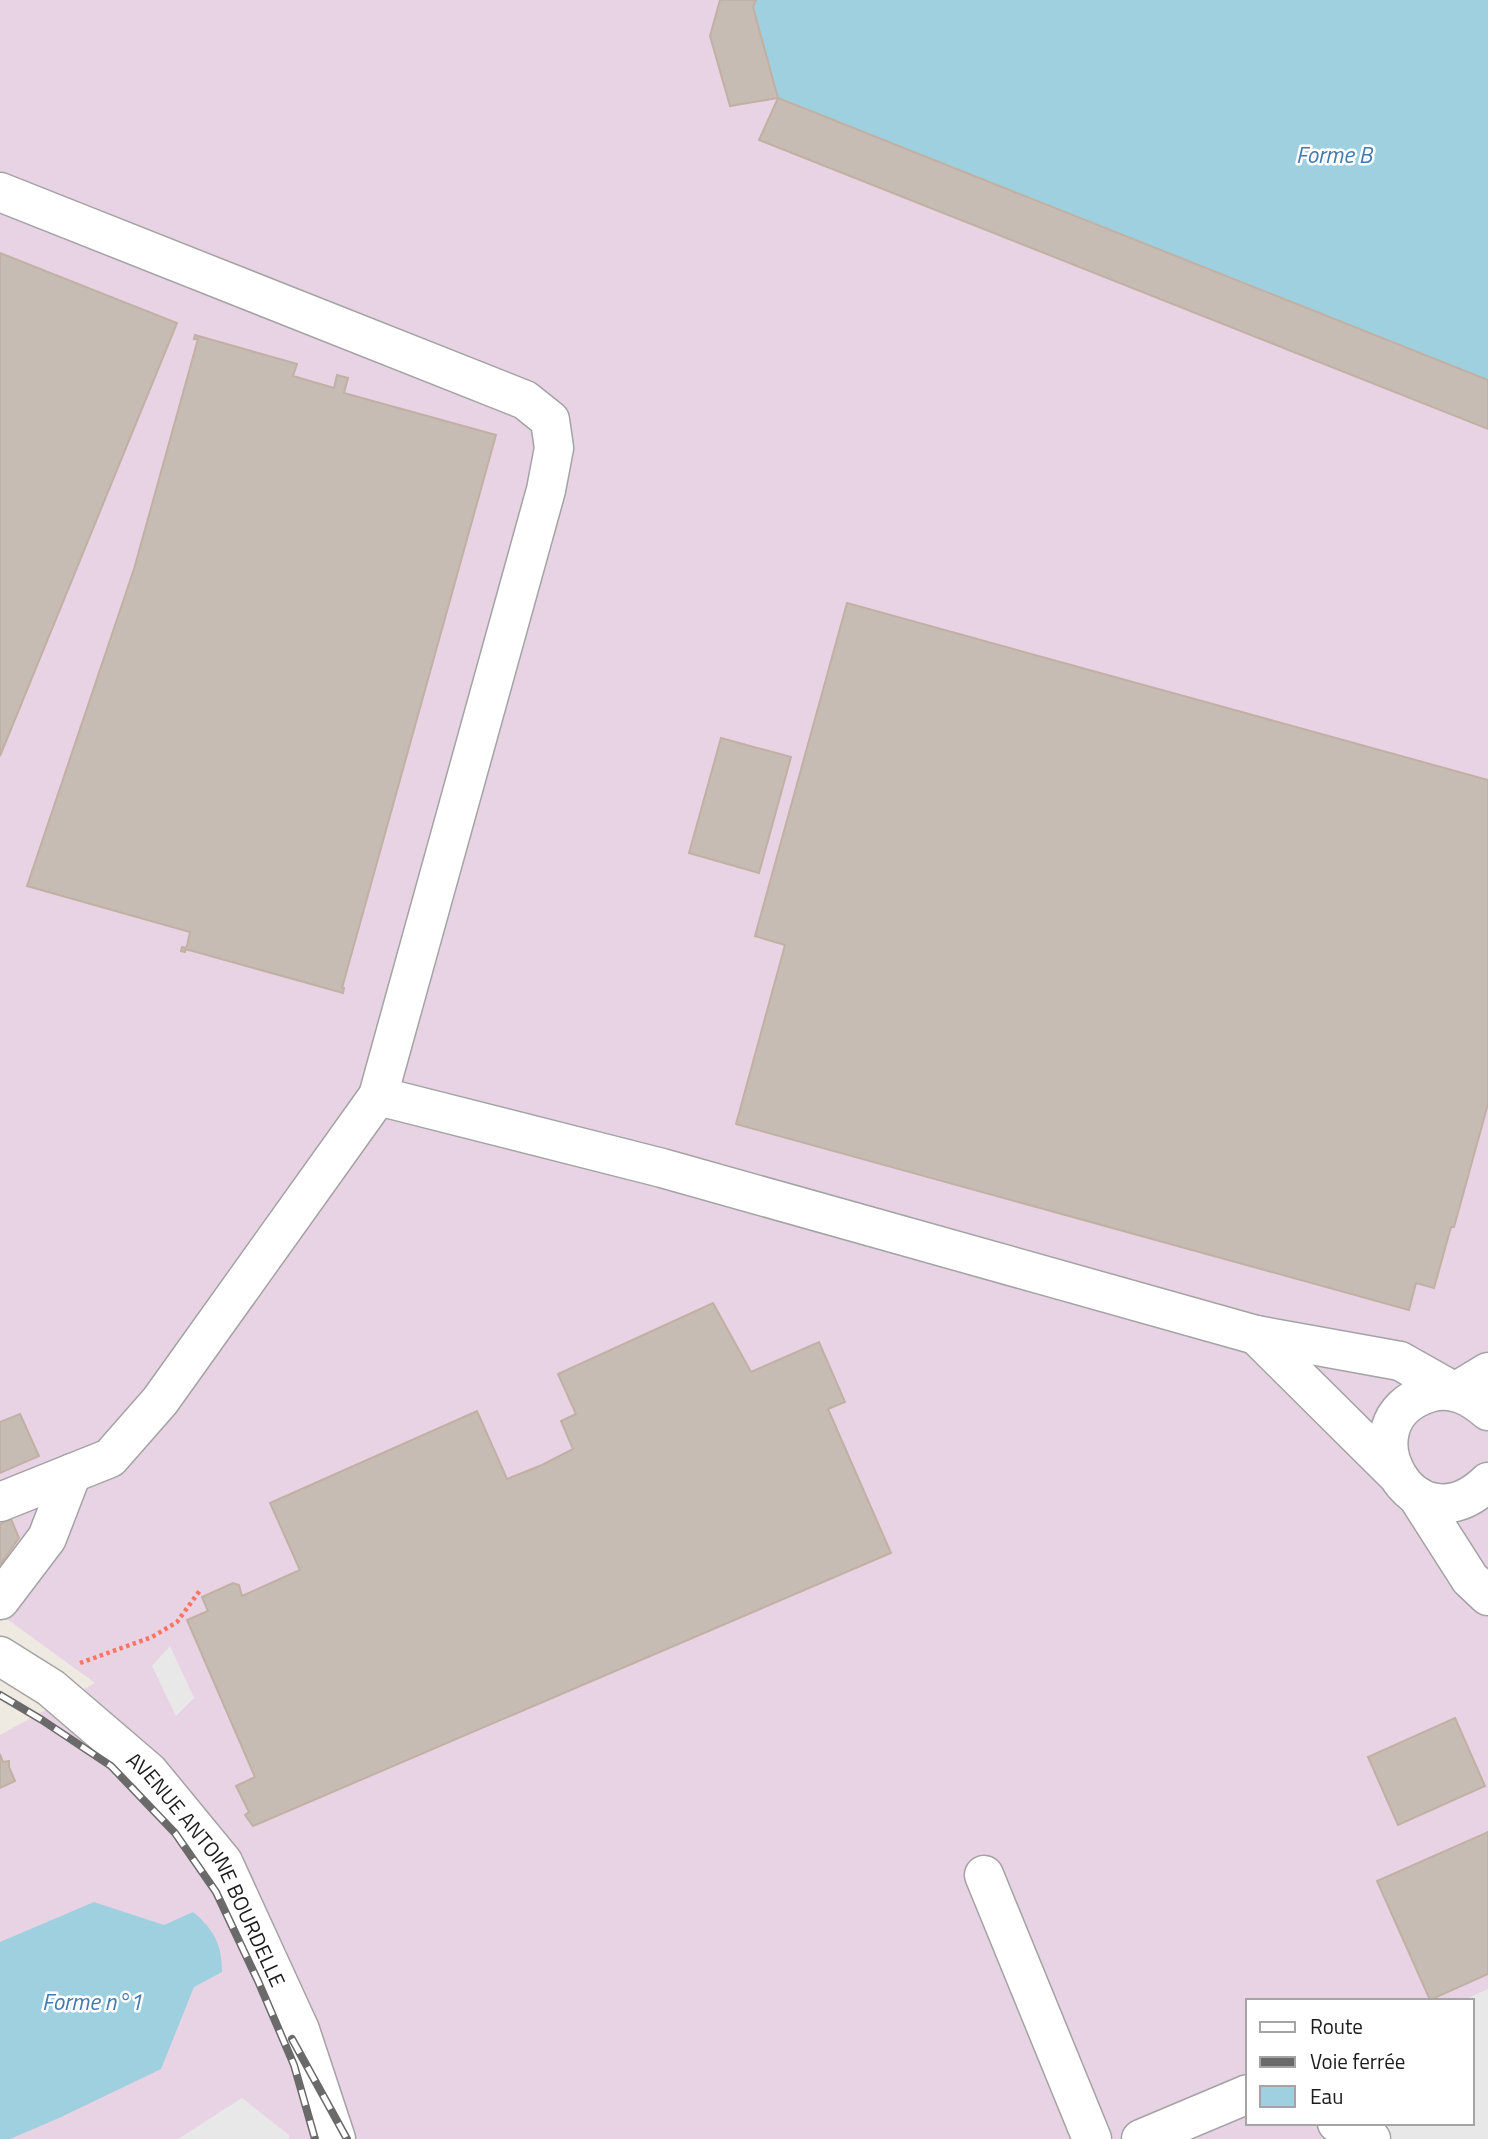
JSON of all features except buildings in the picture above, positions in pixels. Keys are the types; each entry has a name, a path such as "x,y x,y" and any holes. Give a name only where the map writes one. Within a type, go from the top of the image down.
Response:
{"street":[{"path":"0,192 525,400 550,420 554,448 546,490 378,1096 160,1401 110,1458 0,1503"},
{"path":"378,1096 662,1168 1256,1335 1400,1362 1455,1392 1473,1398 1488,1411"},
{"path":"1256,1335 1406,1485 1432,1502 1464,1500 1488,1482"},
{"path":"1488,1372 1455,1392 1437,1391 1419,1396 1405,1407 1394,1421 1389,1438 1389,1457 1406,1485 1470,1579 1488,1596"},
{"path":"6,1593 47,1538 72,1473"},
{"name":"AVENUE ANTOINE BOURDELLE","path":"0,1656 51,1688 149,1772 223,1862 300,2030 336,2139"},
{"path":"984,1875 1092,2139"},
{"path":"1141,2139 1246,2095"},
{"path":"1341,2125 1371,2139"}],"path":[{"path":"80,1663 120,1650 161,1632 177,1622 201,1589"}],"shaded area":[{"path":"0,0 1488,0 1488,2139 0,2139 0,1735 95,1683 0,1614"},
{"path":"170,1646 194,1698 176,1716 152,1666"},
{"path":"1488,1989 1488,2139 1341,2139 1347,2125 1474,2125 1474,1999 1466,1999"},
{"path":"242,2098 289,2135 289,2139 178,2139"}],"water":[{"name":"Forme B","path":"756,0 1488,0 1488,380 778,98 753,7"},
{"name":"Forme n°1","path":"94,1902 164,1925 193,1912 215,1938 222,1972 194,1987 161,2069 59,2118 10,2139 0,2139 0,1942"}],"railway":[{"path":"0,1695 111,1766 175,1833 216,1892 258,1981 294,2065 315,2139"},
{"path":"292,2039 347,2139"}]}
